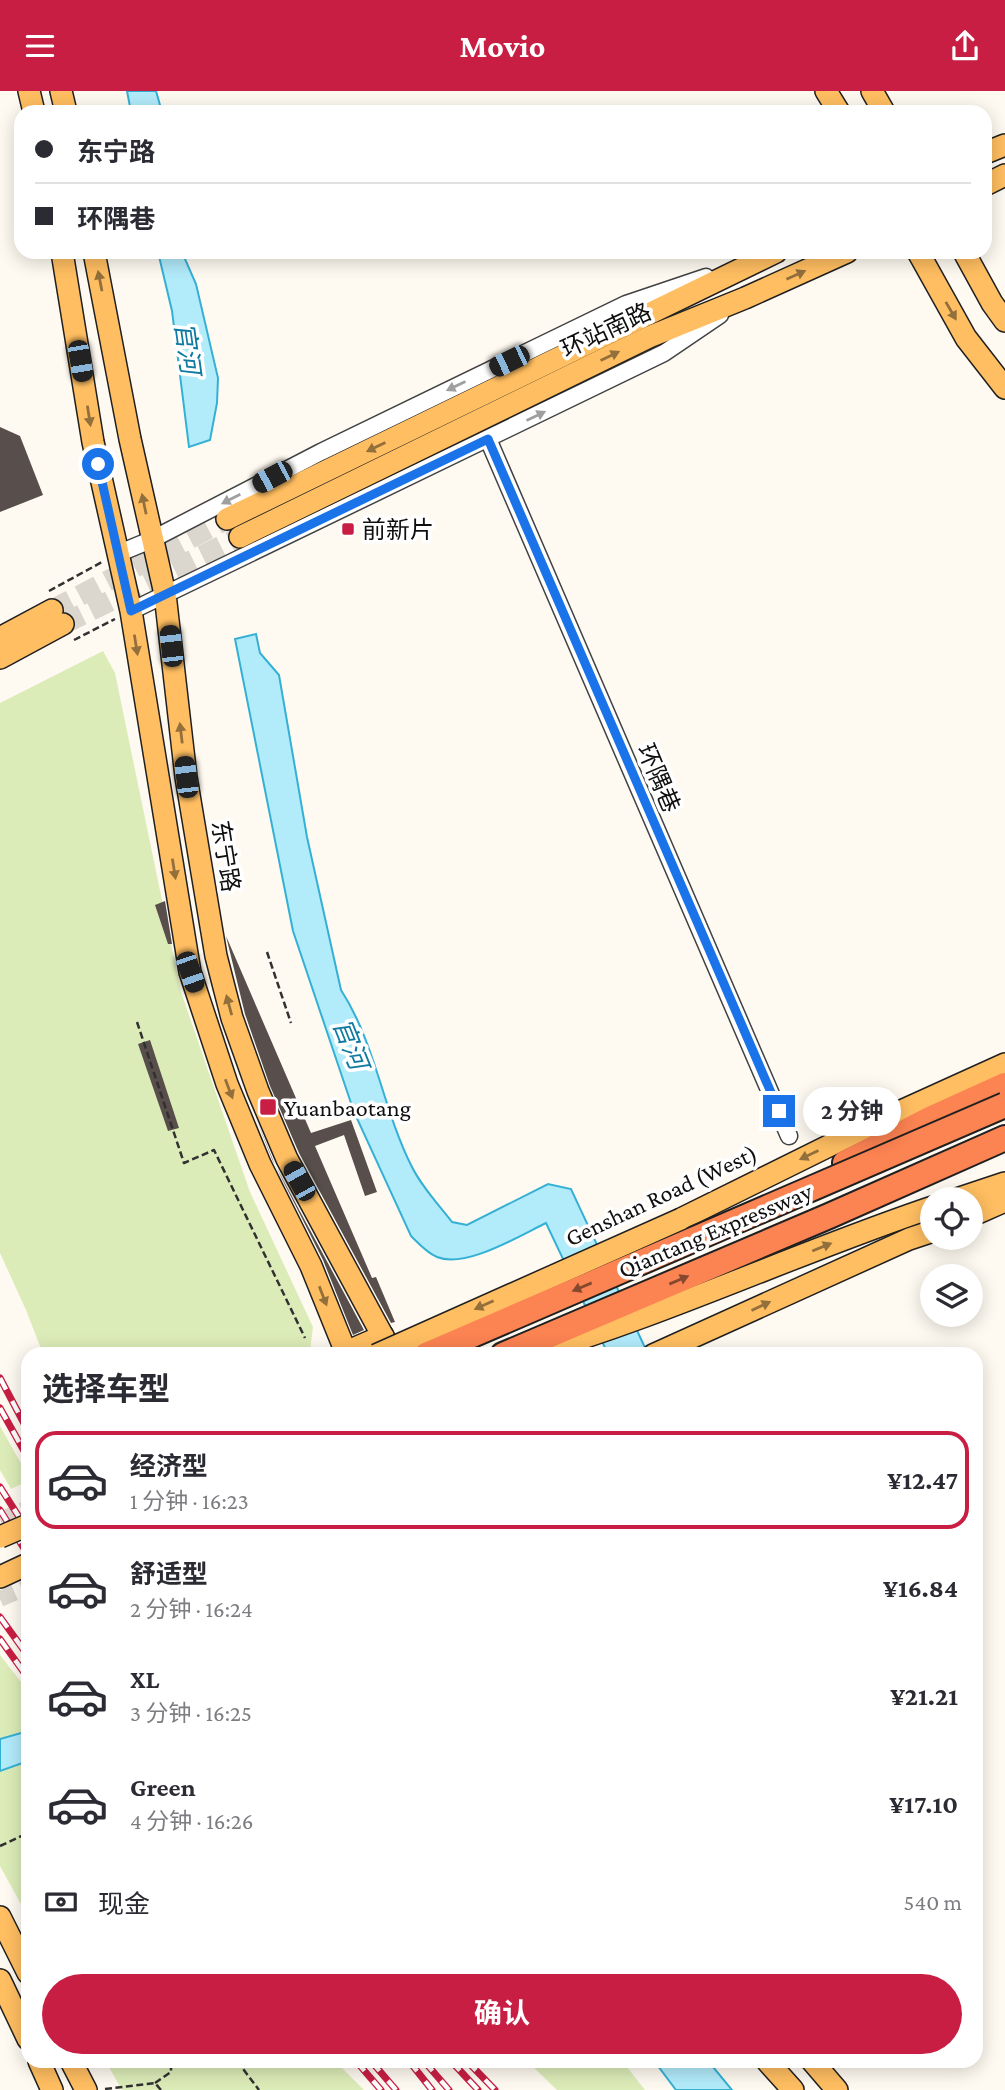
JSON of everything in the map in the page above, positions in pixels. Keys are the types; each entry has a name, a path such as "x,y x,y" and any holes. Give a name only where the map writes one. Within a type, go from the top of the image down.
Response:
{"highway":[{"path":"715,1231 930,1119 1005,1085"},
{"name":"Qiantang Expressway","path":"445,1347 1005,1105"},
{"name":"Qiantang Expressway","path":"522,1347 1005,1138"},
{"path":"829,1216 1005,1157"}],"main road":[{"path":"63,259 93,442 131,611 190,972 260,1164 312,1266 342,1347"},
{"name":"东宁路","path":"95,259 130,439 165,594 186,777 216,956 232,1018 258,1091 287,1159 383,1347"},
{"name":"环站南路","path":"226,519 762,259"},
{"name":"环站南路","path":"240,537 649,337 831,259"},
{"path":"922,259 966,338 1005,388"},
{"path":"968,259 1005,321"},
{"path":"0,638 54,609"},
{"path":"0,658 54,609"},
{"name":"Genshan Road (West)","path":"386,1347 681,1219 877,1122 1005,1064"},
{"path":"983,1190 1005,1183"},
{"path":"983,1211 1005,1201"},
{"path":"556,1347 713,1291 920,1211"},
{"path":"669,1347 920,1235"},
{"path":"0,1537 21,1528"},
{"path":"0,1577 21,1567"},
{"path":"0,1917 21,1959"},
{"path":"0,1980 21,2024"},
{"path":"42,2068 52,2090"},
{"path":"75,2068 86,2090"},
{"path":"773,2068 793,2090"},
{"path":"818,2068 837,2090"}],"street":[{"path":"117,554 151,540 321,452 626,304 757,259"},
{"path":"131,611 664,353 745,298"},
{"name":"环隅巷","path":"488,439 789,1136"}],"path":[{"path":"54,609 117,554"},
{"path":"267,952 291,1023"},
{"path":"137,1022 184,1163 214,1150 305,1338"},
{"path":"0,1846 21,1836"},
{"path":"94,2090 155,2083 171,2072 171,2068"},
{"path":"242,2068 259,2090"},
{"path":"155,2083 161,2090"}],"green space":[{"path":"103,651 115,673 181,992 250,1192 313,1327 310,1347 40,1347 0,1253 0,703"},
{"path":"0,1426 21,1464 21,1484 11,1489 0,1470"},
{"path":"0,1655 21,1682 21,1904 0,1866"},
{"path":"109,2068 342,2068 364,2090 122,2090"},
{"path":"534,2068 628,2068 645,2090 557,2090"}],"water":[{"path":"127,91 156,91 160,105 130,105"},
{"name":"官河","path":"160,259 185,259 196,284 218,378 217,403 210,440 189,447 172,311"},
{"name":"官河","path":"256,634 260,653 279,675 307,837 341,990 353,1010 371,1053 401,1144 415,1173 452,1222 467,1225 548,1184 571,1189 645,1347 605,1347 546,1223 507,1243 462,1259 437,1257 426,1251 411,1236 354,1112 293,931 235,639"},
{"path":"21,1733 21,1764 0,1771 0,1739"},
{"path":"660,2068 714,2068 732,2090 676,2090"}],"building":[{"path":"0,427 20,436 43,495 0,512"},
{"path":"165,901 172,944 168,944 155,905"},
{"path":"226,936 311,1133 351,1120 377,1192 365,1196 344,1135 315,1146 372,1278 376,1277 395,1322 391,1323 299,1153 270,1086 245,1014"},
{"path":"150,1040 179,1128 168,1131 138,1044"},
{"path":"275,1166 364,1330 353,1335 323,1260"}],"tunnel":[{"path":"52,610 227,519"},
{"path":"63,624 240,537"},
{"path":"0,1520 21,1511"},
{"path":"0,1599 21,1590"}],"railway":[{"path":"0,1378 21,1418"},
{"path":"0,1408 21,1446"},
{"path":"0,1487 21,1520"},
{"path":"0,1510 21,1544"},
{"path":"0,1617 21,1646"},
{"path":"0,1639 21,1668"},
{"path":"362,2068 381,2090"},
{"path":"377,2068 396,2090"},
{"path":"415,2068 432,2090"},
{"path":"430,2068 449,2090"},
{"path":"458,2068 478,2090"},
{"path":"474,2068 495,2090"}],"place":[{"name":"前新片","path":"348,529"},
{"name":"Yuanbaotang","path":"268,1107"}],"route":[{"path":"98,464 131,611 488,439 779,1111"}]}
